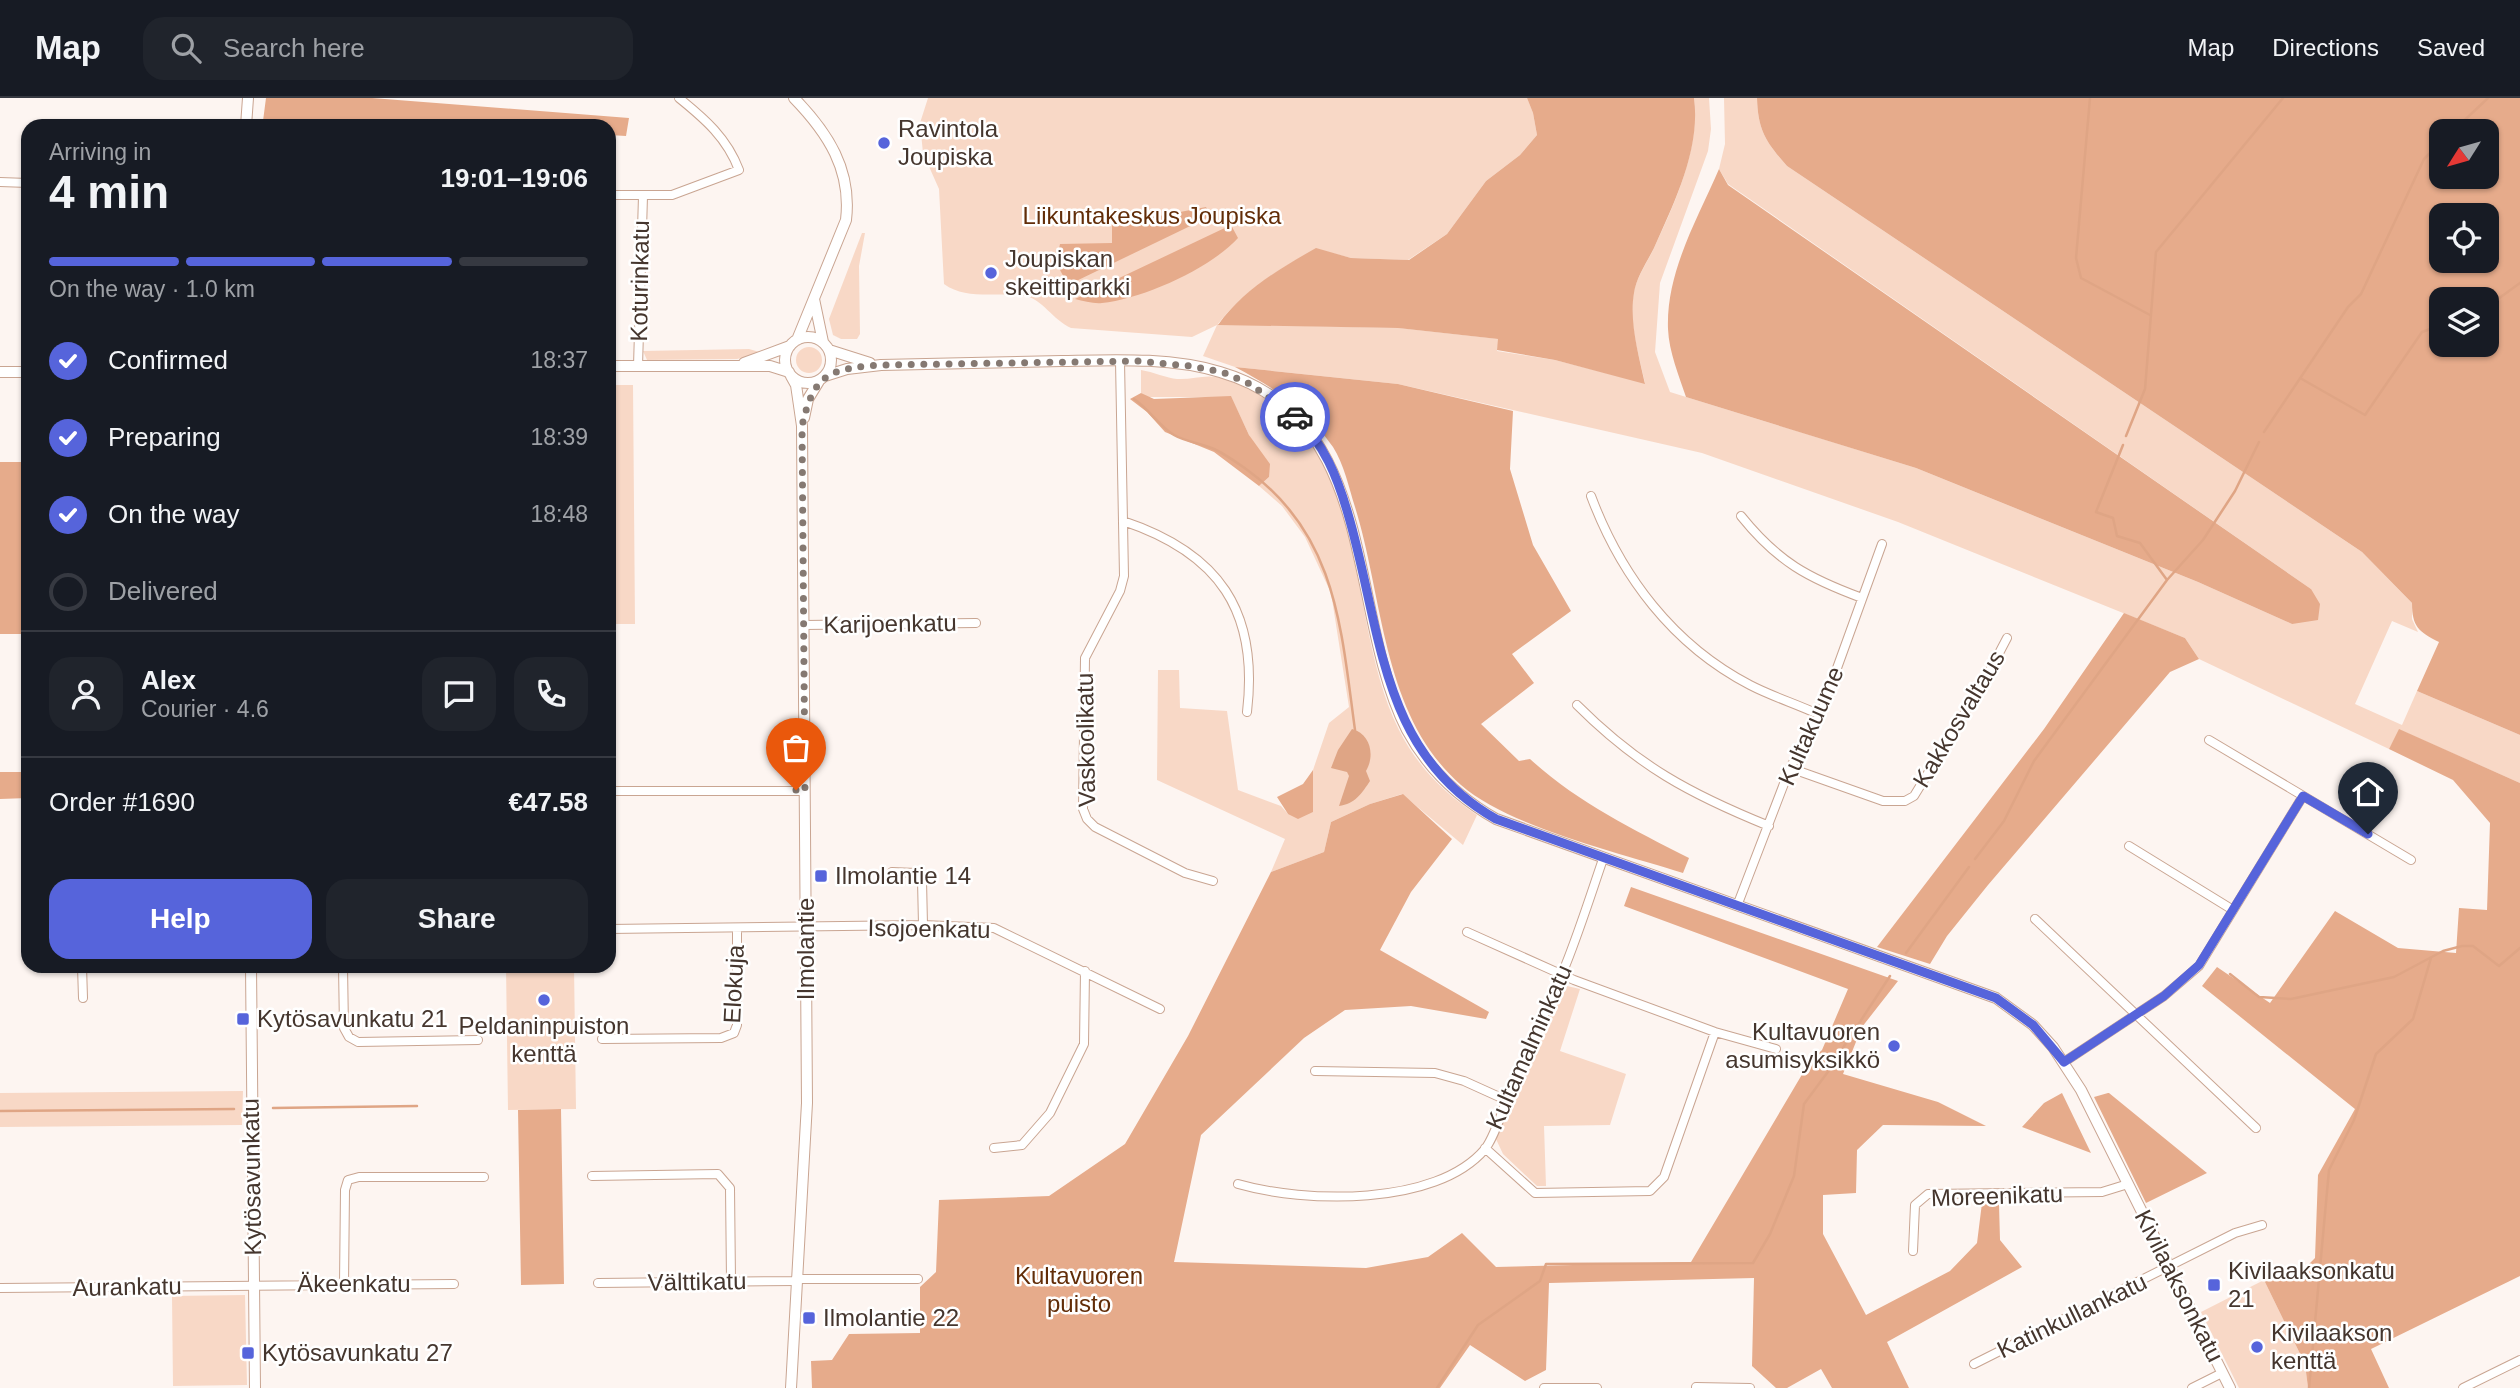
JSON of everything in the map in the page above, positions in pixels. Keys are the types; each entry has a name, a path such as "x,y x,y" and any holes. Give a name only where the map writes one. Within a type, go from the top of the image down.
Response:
{"street":[{"path":"246,119 248,98"},
{"path":"616,195 672,195 739,170 732,149 718,132 679,98"},
{"path":"790,374 785,359 846,220 848,199 836,153 799,99"},
{"path":"0,182 21,183"},
{"name":"Koturinkatu","path":"638,366 643,196"},
{"path":"814,297 831,363 822,378"},
{"path":"726,366 769,356 811,337 848,358 881,365"},
{"name":"Kivilaaksonkatu","path":"881,365 1120,361 1171,364 1222,372 1276,400 1300,421 1318,444 1341,489 1395,700 1422,754 1446,782 1476,807 1496,819 1737,906 1918,967 1996,998 2033,1025 2064,1062 2230,1388"},
{"name":"Vaskoolikatu","path":"1120,361 1125,556 1122,583 1085,658 1083,809 1087,820 1095,827 1185,873 1213,881"},
{"path":"616,366 770,366 804,383 848,369 881,365"},
{"path":"0,372 21,372"},
{"name":"Ilmolantie","path":"790,374 796,385 802,426 807,1103 791,1388"},
{"name":"Ilmolantie","path":"802,426 808,399 822,378"},
{"path":"1591,496 1606,536 1622,567 1680,636 1749,685 1819,715"},
{"path":"1741,516 1762,542 1801,573 1863,598"},
{"path":"1123,521 1178,544 1198,559 1233,602 1249,648 1251,680 1247,712"},
{"name":"Kultakuume","path":"1737,906 1790,768 1819,715 1882,544"},
{"name":"Karijoenkatu","path":"804,625 976,623"},
{"name":"Kakkosvaltaus","path":"1790,768 1883,801 1905,801 1914,796 2007,638"},
{"path":"1577,705 1625,750 1665,778 1769,826"},
{"path":"2209,740 2411,860"},
{"path":"616,791 805,791"},
{"path":"2064,1062 2182,983 2199,965 2303,796"},
{"path":"2129,846 2233,910"},
{"name":"Kultamalminkatu","path":"1238,1184 1267,1192 1318,1195 1402,1192 1425,1187 1444,1178 1485,1148 1562,975 1604,859"},
{"path":"892,872 916,873 922,880 923,925"},
{"path":"2035,919 2256,1128"},
{"name":"Isojoenkatu","path":"616,929 923,925 994,928 1160,1009"},
{"name":"Elokuja","path":"602,1039 720,1038 734,1033 737,1025 737,929"},
{"path":"1466,932 1562,975 1715,1032 1776,1049"},
{"path":"994,1148 1022,1145 1041,1126 1084,1044 1085,971"},
{"path":"82,973 83,998"},
{"name":"Kytösavunkatu","path":"251,973 255,1388"},
{"path":"344,973 344,1028 349,1037 358,1042 478,1040"},
{"path":"1485,1148 1535,1193 1650,1191 1664,1177 1715,1032"},
{"path":"1315,1071 1435,1073 1464,1081 1506,1100"},
{"path":"592,1176 718,1174 730,1188 731,1280"},
{"path":"344,1284 345,1190 348,1180 359,1177 484,1177"},
{"name":"Moreenikatu","path":"1913,1251 1915,1205 1928,1194 2102,1192 2128,1184"},
{"name":"Katinkullankatu","path":"1974,1364 2235,1233 2262,1225"},
{"name":"Välttikatu","path":"598,1283 918,1279"},
{"name":"Äkeenkatu","path":"254,1285 454,1284"},
{"name":"Aurankatu","path":"0,1288 254,1285"},
{"path":"2463,1388 2520,1360"},
{"path":"2192,1388 2222,1373"},
{"path":"1696,1387 1750,1388"},
{"path":"1544,1388 1597,1388"}],"green space":[{"path":"266,98 372,98 629,118 626,136 616,135 616,119 263,119"},
{"name":"Liikuntakeskus Joupiska","path":"928,98 1527,98 1537,135 1520,155 1486,181 1447,234 1408,260 1351,258 1316,249 1263,281 1239,301 1218,324 1399,328 1499,339 1497,351 1555,360 1645,383 1633,326 1635,287 1670,213 1690,156 1695,117 1694,98 1709,98 1711,129 1708,151 1660,283 1655,352 1670,392 1916,468 2198,582 2292,624 2311,589 1728,184 1719,169 1725,144 1724,98 1757,98 1764,135 1787,166 2362,552 2412,603 2412,619 2418,632 2392,621 2355,704 2402,725 2417,691 2520,735 2520,783 2400,730 2389,749 2199,659 2185,638 1898,522 1702,453 1398,384 1235,367 1203,356 1217,325 1192,337 1071,328 1038,301 1026,296 973,294 953,289 944,284 939,189 923,153 920,123"},
{"path":"1527,98 1694,98 1694,137 1690,156 1662,231 1635,287 1634,327 1645,384 1555,360 1497,350 1498,339 1398,328 1218,325 1250,291 1275,272 1316,248 1351,258 1409,260 1447,234 1486,181 1520,155 1537,135"},
{"path":"1757,98 2520,98 2520,735 2417,691 2439,642 2418,628 2413,618 2412,603 2362,552 1787,166 1764,135"},
{"path":"1719,169 1728,185 2311,589 2320,604 2318,620 2292,624 2198,582 1916,468 1686,397 1670,346 1668,329 1672,287 1684,247"},
{"path":"1206,207 1211,216 1070,284 1060,270 1060,244 1112,243 1112,223 1130,216 1154,217"},
{"path":"1231,225 1238,238 1194,271 1156,289 1119,300 1099,303 1075,299"},
{"path":"862,233 865,233 859,266 860,334 857,339 841,339 833,335 829,319"},
{"path":"809,347 818,351 822,360 818,369 809,373 800,369 796,360 800,351"},
{"path":"749,349 763,353 737,359 647,360 643,351"},
{"path":"1235,367 1398,384 1513,411 1510,469 1533,545 1571,611 1512,654 1534,683 1481,724 1519,761 1530,759 1586,802 1689,858 1683,873 1566,837 1507,814 1461,785 1435,757 1415,726 1400,691 1380,618 1365,543 1337,454 1323,433 1301,410 1264,383"},
{"path":"1141,370 1177,379 1224,379 1273,404 1308,439 1331,482 1347,530 1381,683 1399,730 1432,778 1453,798 1477,815 1463,845 1402,794 1370,804 1331,822 1324,852 1271,872 1285,839 1157,780 1158,670 1179,670 1180,708 1227,711 1238,790 1281,806 1288,814 1313,812 1313,770 1329,723 1349,707 1331,593 1305,537 1282,506 1259,486 1269,477 1231,397 1146,397 1141,393"},
{"path":"616,385 633,385 635,624 616,624"},
{"path":"1141,393 1154,399 1231,396 1249,435 1270,464 1269,477 1259,486 1214,452 1165,432 1147,412 1130,399"},
{"path":"0,462 21,462 21,634 0,634"},
{"path":"2124,613 2185,638 2199,659 2170,672 1988,885 1947,936 1930,964 1877,947 2044,729"},
{"path":"2399,729 2520,783 2520,1276 2371,1349 2389,1388 2308,1388 2305,1364 2264,1280 2300,1273 2315,1258 2318,1175 2355,1109 2202,986 2217,967 2270,1003 2335,911 2398,948 2456,953 2459,908 2487,910 2490,823 2453,780 2389,749"},
{"path":"1313,770 1313,812 1298,819 1288,814 1277,797 1303,784"},
{"path":"0,772 21,772 21,798 0,799"},
{"name":"Kultavuoren puisto","path":"1403,794 1452,839 1411,892 1380,950 1489,1012 1486,1019 1411,1006 1345,1010 1304,1038 1201,1135 1174,1262 1366,1268 1428,1257 1462,1233 1496,1267 1691,1262 1810,1061 1822,1050 1848,989 1624,906 1631,887 1898,981 1862,1027 1843,1074 1938,1102 1986,1126 1883,1125 1857,1150 1856,1193 1823,1195 1823,1234 1866,1315 1950,1271 1977,1243 1982,1203 1999,1204 2000,1240 2022,1267 1887,1342 1909,1388 1832,1388 1821,1369 1787,1388 1776,1388 1752,1366 1754,1278 1549,1283 1546,1370 1525,1381 1470,1345 1440,1388 812,1388 811,1361 832,1360 849,1334 920,1333 920,1287 936,1272 939,1200 1049,1196 1125,1144 1188,1036 1271,872 1324,852 1331,822 1370,804"},
{"path":"506,973 574,973 576,1109 508,1110"},
{"path":"1567,986 1580,989 1560,1051 1626,1074 1610,1125 1544,1126 1546,1186 1537,1186 1503,1154 1496,1139 1558,996"},
{"path":"243,1091 242,1125 0,1127 0,1093"},
{"path":"2062,1093 2091,1153 2022,1127 2044,1103"},
{"path":"2109,1093 2207,1173 2146,1203 2094,1097"},
{"path":"561,1109 564,1284 521,1285 518,1110"},
{"name":"Kivilaakson kenttä","path":"2264,1280 2305,1364 2308,1388 2239,1388 2201,1312"},
{"path":"245,1295 247,1385 173,1386 172,1296"}],"shaded area":[{"path":"1352,729 1363,736 1370,746 1366,771 1370,781 1354,800 1339,806 1349,776 1347,772 1331,768 1338,750"}],"waterway":[{"path":"2090,98 2076,258 2081,278 2150,315"},
{"path":"2126,436 2145,389 2156,252 2283,98"},
{"path":"2466,119 2488,98"},
{"path":"2264,432 2348,307 2361,294 2424,159 2429,154"},
{"path":"2499,298 2520,283"},
{"path":"2300,378 2365,415 2422,332 2429,329"},
{"path":"1134,399 1174,435 1214,449 1246,469 1276,495 1299,523 1317,553 1329,586 1345,655 1355,730"},
{"path":"1975,859 2004,821 2034,761 2167,580 2203,540 2235,491 2259,442"},
{"path":"2123,445 2096,512 2113,518 2117,536 2140,543 2167,580"},
{"path":"1906,953 1969,867"},
{"path":"2230,974 2259,997 2291,999 2394,977 2443,951 2462,946 2473,946 2499,966 2520,948"},
{"path":"2309,1388 2329,1170 2354,1120 2376,1054 2413,1019 2431,958"},
{"path":"1835,1060 1890,976"},
{"path":"1437,1388 1478,1325 1540,1281 1546,1264 1753,1263 1770,1234 1794,1176 1804,1104 1830,1069"},
{"path":"273,1108 417,1106"},
{"path":"0,1111 234,1109"}],"way so far":[{"path":"796,790 805,791 802,426 808,399 819,380 834,372 881,365 1137,361 1222,372 1250,384 1276,400 1295,417"}],"place":[{"name":"Ravintola Joupiska","path":"884,143"},
{"name":"Joupiskan skeittiparkki","path":"991,273"},
{"name":"Ilmolantie 14","path":"821,876"},
{"name":"Peldaninpuiston kenttä","path":"544,1000"},
{"name":"Kytösavunkatu 21","path":"243,1019"},
{"name":"Kultavuoren asumisyksikkö","path":"1894,1046"},
{"name":"Kivilaaksonkatu 21","path":"2214,1285"},
{"name":"Ilmolantie 22","path":"809,1318"},
{"name":"Kivilaakson kenttä","path":"2257,1347"},
{"name":"Kytösavunkatu 27","path":"248,1353"}],"route":[{"path":"1295,417 1318,444 1341,489 1384,664 1407,729 1422,754 1455,790 1496,819 1837,942 1918,967 1996,998 2033,1025 2064,1062 2164,996 2182,983 2199,965 2303,796 2368,834"}]}
